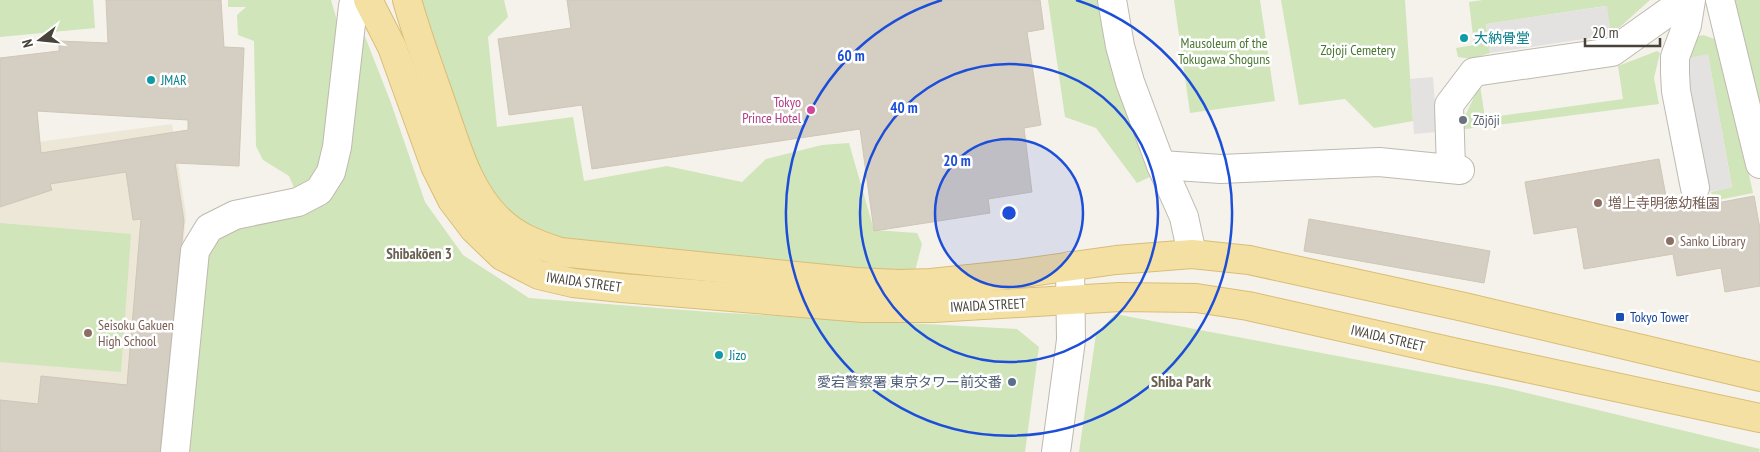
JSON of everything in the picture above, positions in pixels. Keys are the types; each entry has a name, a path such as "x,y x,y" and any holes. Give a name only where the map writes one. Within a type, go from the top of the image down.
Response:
{"main road":[{"name":"IWAIDA STREET","path":"367,0 392,47 435,166 452,200 474,229 502,256 539,275 573,282 622,288 863,308 933,308 1146,296 1196,298 1248,306 1760,418"},
{"path":"379,0 392,47"},
{"name":"IWAIDA STREET","path":"407,0 417,35 460,154 474,186 497,218 515,233 531,242 560,252 882,283 931,282 1017,274 1116,260 1192,254 1258,262 1464,307 1760,377"}],"street":[{"path":"175,452 195,251 209,228 226,219 235,215 298,202 319,191 331,172 337,147 354,6 367,0"},
{"path":"1112,0 1120,46 1130,82 1161,165 1184,217 1192,254"},
{"path":"1161,165 1221,169 1379,162 1455,170 1449,105 1474,72 1612,52 1685,0"},
{"path":"1691,0 1687,25 1676,58 1675,73 1676,91 1695,188"},
{"path":"1720,0 1760,164"},
{"path":"1056,452 1072,340 1070,266"}],"shaded area":[{"path":"1607,6 1611,35 1490,53 1486,24"},
{"path":"1708,54 1732,188 1707,192 1683,59"},
{"path":"1433,77 1437,132 1414,134 1410,79"},
{"name":"Seisoku Gakuen High School","path":"172,124 186,215 166,452 0,452 0,155 38,142"}],"green space":[{"path":"0,0 93,0 95,28 0,37"},
{"path":"228,0 331,0 338,24 353,6 391,103 425,202 463,255 529,298 710,312 1017,329 1039,347 1025,452 176,452 209,228 296,202 293,185 289,176 263,160 256,146 254,41 238,35 237,15 246,7 228,7"},
{"path":"421,0 504,0 508,17 488,37 497,127 573,117 584,181 667,166 742,182 766,159 822,145 849,143 874,230 917,233 922,244 914,275 565,241 526,232 491,198 472,155"},
{"path":"1048,0 1102,0 1152,176 1137,183 1096,128 1065,117"},
{"name":"Mausoleum of the Tokugawa Shoguns","path":"1174,0 1260,0 1275,101 1190,113"},
{"name":"Zojoji Cemetery","path":"1281,0 1405,0 1413,121 1374,128 1345,99 1299,105"},
{"path":"1483,0 1650,0 1611,35 1606,6 1486,24 1490,53 1471,59 1458,57 1456,48 1474,45 1469,2"},
{"path":"1727,0 1760,0 1760,143"},
{"path":"1703,35 1715,39 1721,46 1753,193 1713,201 1711,192 1732,187 1708,55 1683,59 1696,37"},
{"path":"1657,51 1660,53 1654,78 1659,104 1458,130 1480,85 1485,118 1623,99 1618,66"},
{"path":"0,223 131,234 121,372 0,362"},
{"path":"1115,314 1502,387 1760,449 1759,452 1079,452 1096,334"}],"building":[{"path":"106,0 221,0 224,47 244,48 239,166 175,163 184,221 160,452 0,452 0,400 38,404 41,376 127,385 141,219 133,220 126,172 50,184 52,190 0,207 0,58 59,51 59,41 108,43","holes":["37,111 188,120 188,130 41,153"]},
{"name":"Tokyo Prince Hotel","path":"567,0 1040,0 1044,29 1027,32 1041,125 1024,128 1032,192 988,199 990,213 874,231 860,129 592,169 582,105 509,115 498,39 571,28"},
{"path":"1659,159 1669,212 1754,196 1760,229 1760,286 1725,292 1721,268 1677,276 1673,254 1584,269 1577,227 1534,234 1525,182"},
{"path":"1309,219 1490,251 1484,283 1304,251"}],"place":[{"name":"大納骨堂","path":"1464,38"},
{"name":"JMAR","path":"151,80"},
{"name":"Tokyo Prince Hotel","path":"811,110"},
{"name":"Zōjōji","path":"1463,120"},
{"name":"増上寺明徳幼稚園","path":"1598,203"},
{"name":"Sanko Library","path":"1670,241"},
{"name":"Tokyo Tower","path":"1620,317"},
{"name":"Seisoku Gakuen High School","path":"88,333"},
{"name":"Jizo","path":"719,355"},
{"name":"愛宕警察署 東京タワー前交番","path":"1012,382"}],"district":[{"name":"Shibakōen 3","path":"419,253"},
{"name":"Shiba Park","path":"1181,381"}]}
